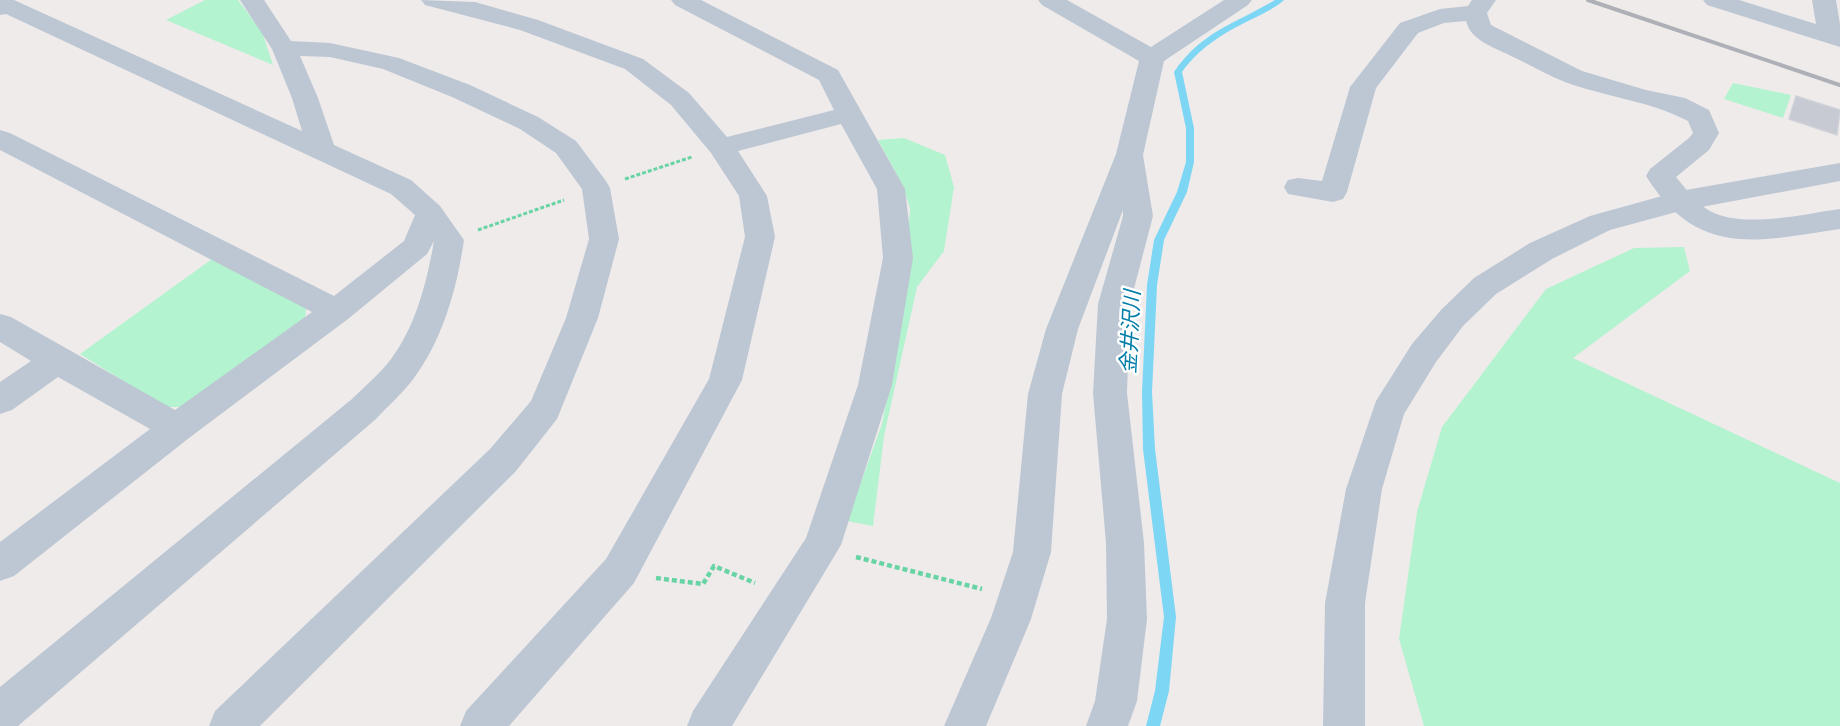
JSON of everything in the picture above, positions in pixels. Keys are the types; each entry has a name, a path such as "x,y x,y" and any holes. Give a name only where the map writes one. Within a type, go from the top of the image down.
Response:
{"street":[{"path":"252,0 284,48 305,98 321,148"},
{"path":"433,0 529,25 634,64 680,99 722,147 753,196 760,237 725,380 620,571 481,726"},
{"path":"683,0 829,75 891,189 898,258 875,385 822,544 708,726"},
{"path":"1050,0 1152,58"},
{"path":"965,726 1011,620 1032,552 1045,394 1062,329 1130,154 1152,58 1240,0"},
{"path":"1715,0 1835,38"},
{"path":"1824,0 1835,38"},
{"path":"0,8 4,4 321,148 401,187 430,213 449,240 442,280 426,327 404,367 364,409 0,714"},
{"path":"1298,187 1333,192 1363,87 1409,28 1440,16 1479,6 1480,29 1498,40 1573,76 1641,97 1676,104 1700,116 1706,133 1700,144 1660,176 1680,201 1700,218 1723,226 1767,228 1840,219"},
{"path":"230,726 503,460 545,409 582,318 604,239 596,188 566,147 529,123 461,91 390,63 330,51 284,48"},
{"path":"722,147 849,114"},
{"path":"0,139 337,311"},
{"path":"1107,726 1116,701 1127,620 1125,543 1110,393 1114,304 1138,216 1130,154"},
{"path":"1344,726 1345,603 1364,489 1388,411 1424,353 1452,318 1485,286 1541,251 1600,223 1680,201 1840,172"},
{"path":"0,564 177,428 337,311 416,247 430,213"},
{"path":"0,326 57,362 177,428"},
{"path":"0,399 57,362"}],"path":[{"path":"828,525 846,530 844,554 1018,598"},
{"path":"620,571 703,584 714,566 789,597"}],"green space":[{"path":"205,0 238,0 262,32 273,65 166,20"},
{"path":"1733,83 1791,95 1783,118 1724,99"},
{"path":"904,138 945,155 954,187 944,251 917,287 884,436 873,526 847,521 882,424 903,312 910,208 902,184 878,140"},
{"path":"1684,247 1690,271 1573,358 1840,483 1840,726 1424,726 1399,639 1417,512 1442,427 1546,289 1634,248"},
{"path":"212,259 306,307 305,322 189,407 165,407 80,354"}],"building":[{"path":"1796,96 1840,110 1837,135 1789,119"}],"waterway":[{"name":"金井沢川","path":"1153,726 1162,691 1170,617 1149,449 1147,392 1152,285 1159,240 1182,192 1190,162 1190,128 1178,72 1187,59 1211,38 1280,0"}],"railway":[{"path":"1588,0 1840,85"}]}
